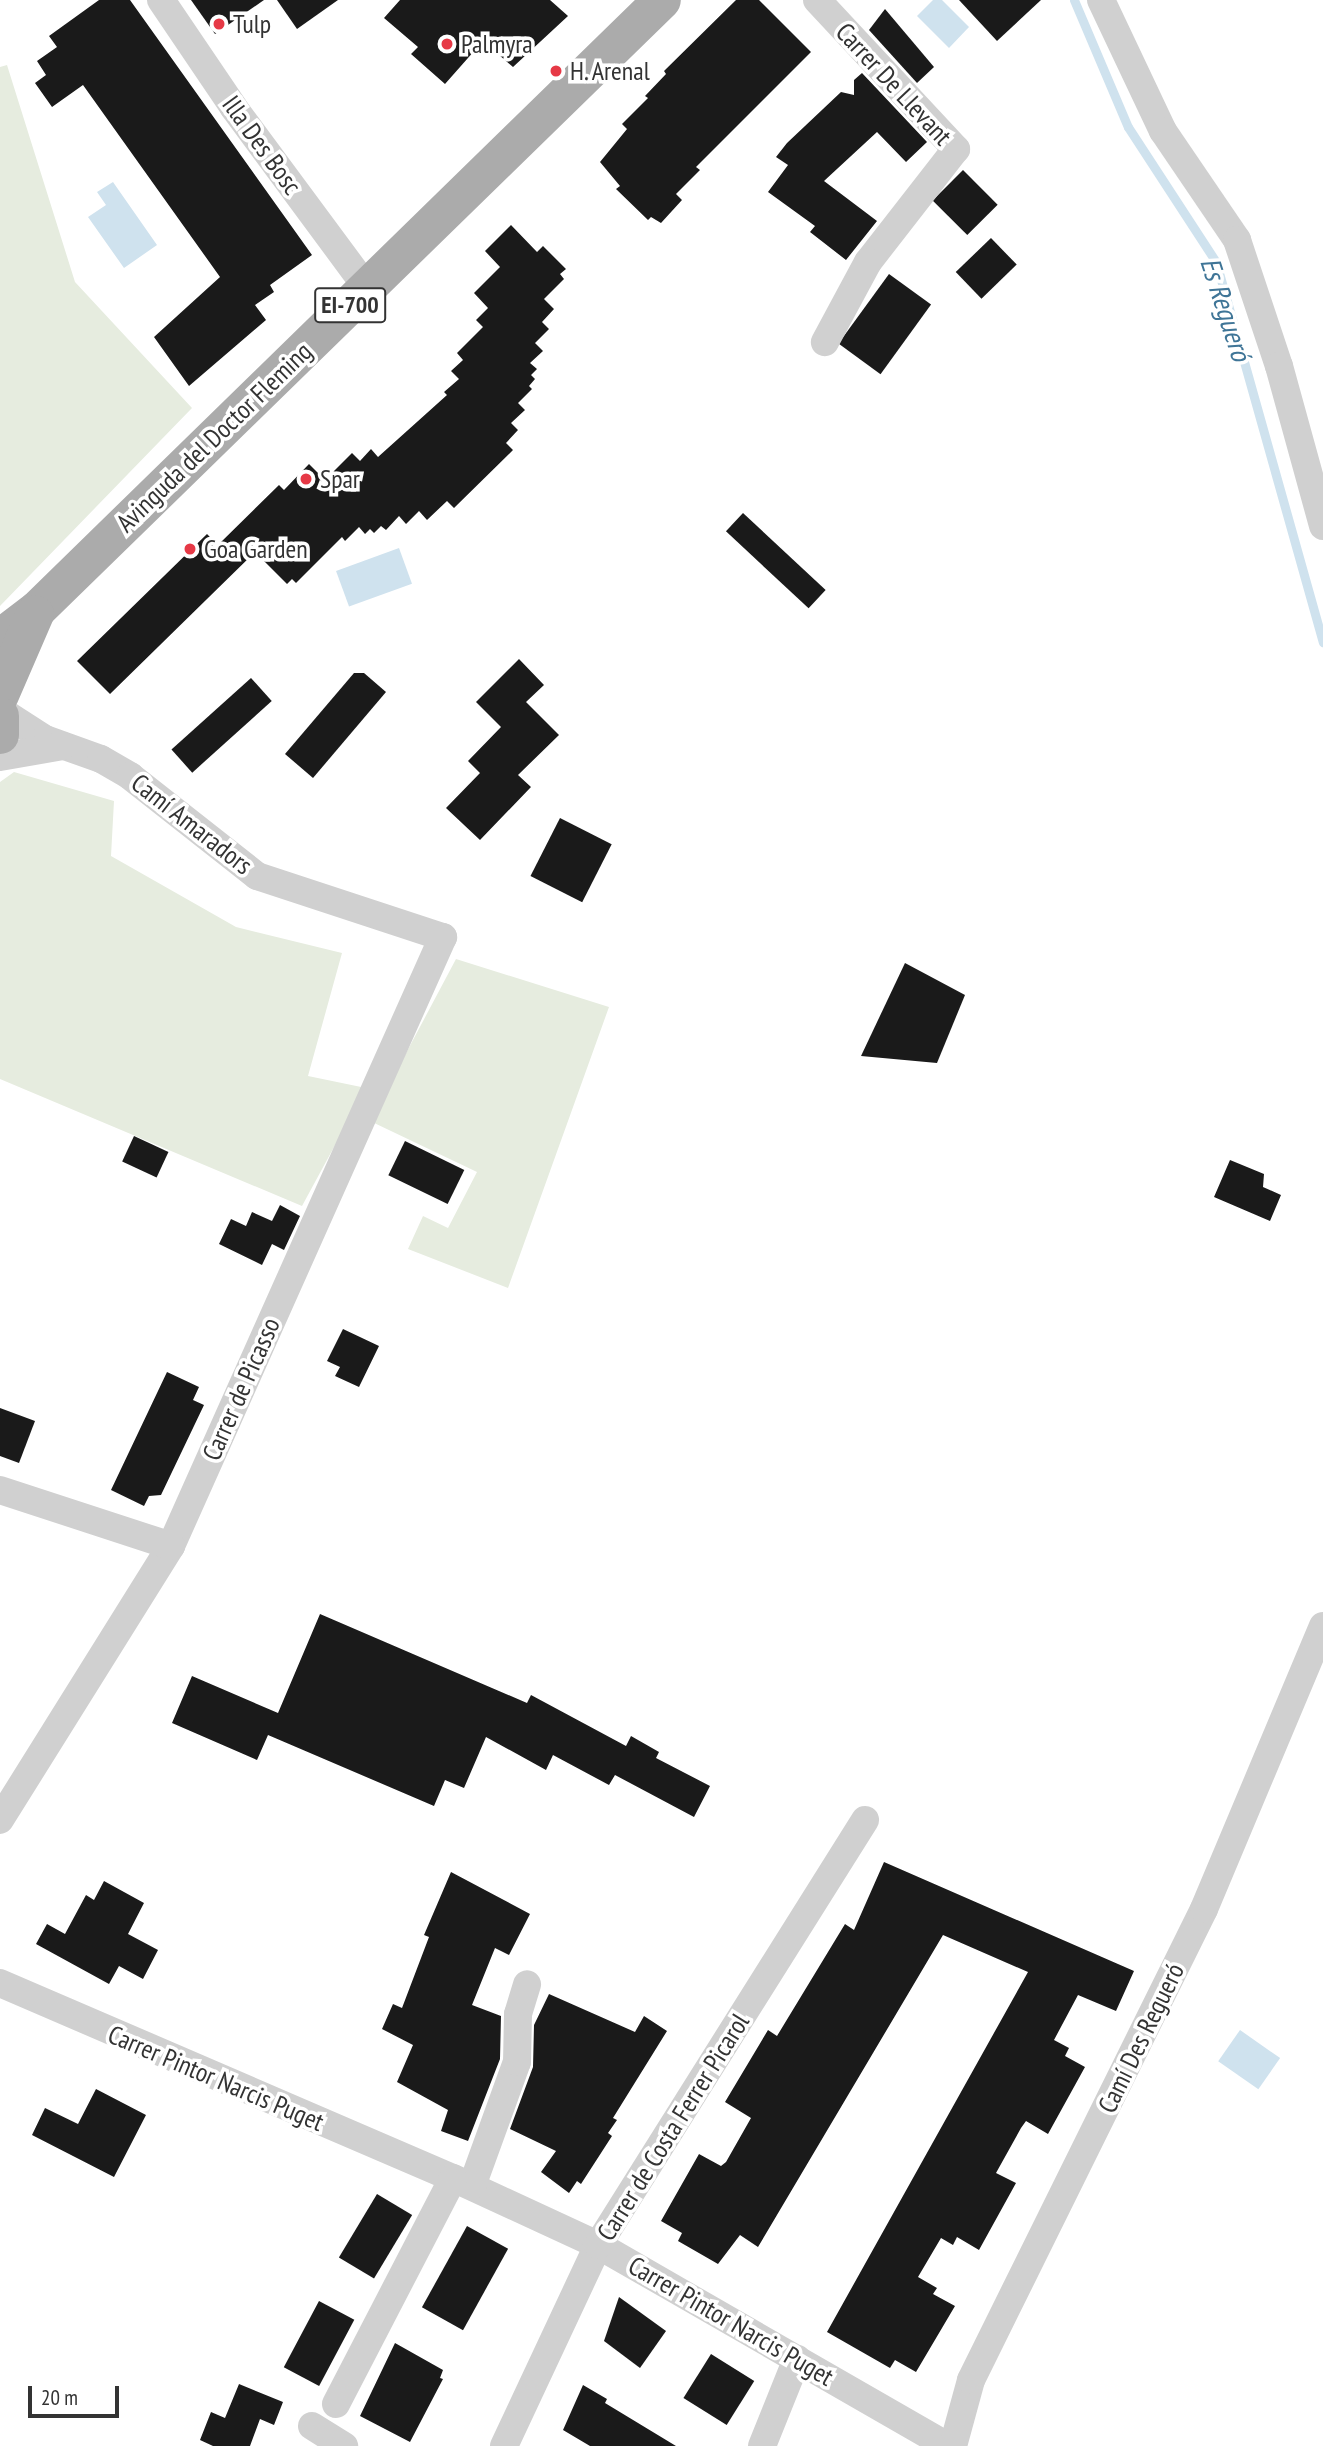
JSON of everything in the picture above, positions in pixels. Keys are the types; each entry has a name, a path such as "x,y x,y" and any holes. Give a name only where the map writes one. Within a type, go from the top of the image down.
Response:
{"main road":[{"name":"Avinguda del Doctor Fleming","path":"0,638 37,610 662,0"},
{"name":"Avinguda del Doctor Fleming","path":"0,695 37,610"},
{"path":"0,716 0,735"}],"street":[{"name":"Illa Des Bosc","path":"161,0 233,108 367,288"},
{"name":"Carrer De Llevant","path":"817,0 956,149 868,262 825,342"},
{"path":"1101,0 1163,131 1237,240 1279,366 1323,526"},
{"name":"Camí Amaradors","path":"0,710 63,746 101,759 130,776 257,876 443,937"},
{"name":"Camí Amaradors","path":"0,757 63,746"},
{"name":"Carrer de Picasso","path":"0,1819 171,1546 443,937"},
{"path":"0,1490 171,1546"},
{"name":"Camí Des Regueró","path":"950,2446 971,2380 1204,1909 1323,1626"},
{"name":"Carrer de Costa Ferrer Picarol","path":"504,2446 598,2245 865,1820"},
{"name":"Carrer Pintor Narcis Puget","path":"0,1983 462,2182 598,2245 950,2446"},
{"path":"336,2404 462,2182 517,2062 518,2014 527,1984"},
{"path":"762,2446 797,2359"},
{"path":"312,2426 344,2446"}],"shaded area":[{"path":"7,65 75,282 192,408 0,606 0,67"},
{"path":"14,772 114,801 111,856 236,927 342,953 308,1076 366,1088 302,1206 0,1079 0,782"},
{"path":"456,959 609,1007 508,1288 408,1249 423,1216 448,1228 477,1172 370,1121"}],"water":[{"path":"933,0 942,0 969,27 949,48 917,16"},
{"path":"113,182 157,245 124,268 88,217 106,205 97,192"},
{"path":"399,548 412,584 349,607 336,571"},
{"path":"1240,2030 1280,2058 1258,2089 1218,2061"}],"building":[{"path":"99,0 130,0 312,255 270,285 274,292 255,305 266,320 189,386 154,337 220,277 83,85 52,107 35,83 46,75 37,61 57,47 49,36"},
{"name":"Tulp","path":"191,0 264,0 215,34"},
{"name":"Tulp","path":"277,0 338,0 297,29"},
{"name":"Palmyra","path":"400,0 550,0 568,16 513,67 483,41 445,84 411,54 418,47 384,18"},
{"path":"736,0 759,0 811,52 696,167 700,170 676,194 682,200 661,223 651,217 648,220 616,189 620,186 600,162 627,129 622,124 648,98 645,96 666,74 664,71"},
{"path":"959,0 1041,0 997,41"},
{"path":"885,9 934,67 917,83 869,30"},
{"path":"862,73 927,142 906,162 877,132 824,181 877,221 846,260 810,232 815,226 768,192 788,165 776,157 787,143 841,92 854,95 854,80"},
{"path":"963,170 998,205 967,235 933,200"},
{"path":"511,225 537,252 543,246 566,269 560,274 564,279 544,299 554,309 542,322 549,329 535,343 543,351 530,363 537,369 531,375 535,379 529,386 532,389 518,403 525,410 511,423 518,430 506,443 513,450 454,508 447,501 427,520 419,511 406,524 399,516 386,530 381,526 374,533 370,529 365,534 359,527 345,541 342,537 296,583 292,579 287,584 255,552 110,694 77,661 207,534 218,545 279,485 284,490 309,464 325,480 352,453 360,461 371,449 378,457 447,395 444,392 459,379 451,371 463,360 457,353 483,327 476,320 488,308 474,293 500,267 485,251"},
{"path":"991,238 1017,265 981,299 956,272"},
{"path":"889,274 931,305 881,374 838,344"},
{"path":"743,513 826,590 809,608 726,531"},
{"path":"519,659 544,685 526,702 559,735 518,775 531,787 480,840 446,808 480,773 468,761 501,727 476,702"},
{"path":"354,673 364,673 386,692 313,778 285,754"},
{"path":"251,678 272,701 192,773 171,750"},
{"path":"560,818 612,844 582,902 530,876"},
{"path":"905,963 965,995 937,1063 861,1056"},
{"path":"134,1136 168,1152 157,1177 122,1161"},
{"path":"405,1141 464,1170 448,1204 388,1175"},
{"path":"1230,1160 1264,1174 1263,1187 1281,1195 1270,1221 1214,1197"},
{"path":"280,1205 300,1216 284,1250 272,1244 262,1265 219,1244 231,1219 246,1226 252,1212 272,1221"},
{"path":"343,1329 379,1346 359,1387 335,1376 340,1367 327,1361"},
{"path":"167,1372 199,1387 193,1400 204,1405 161,1495 149,1496 144,1506 111,1490"},
{"path":"0,1408 35,1421 19,1463 0,1456"},
{"path":"320,1614 527,1703 531,1695 626,1746 631,1736 659,1752 656,1758 710,1786 694,1817 615,1775 609,1785 553,1755 546,1770 486,1737 464,1788 445,1780 434,1806 268,1735 257,1760 172,1723 192,1676 278,1713"},
{"path":"884,1862 1134,1971 1116,2011 1078,1995 1054,2040 1069,2048 1065,2056 1085,2067 1048,2134 1026,2121 1021,2128 996,2173 1016,2183 979,2250 957,2237 953,2245 941,2238 918,2277 937,2288 933,2294 955,2306 916,2372 895,2360 890,2368 827,2332 1028,1972 943,1935 758,2247 740,2235 718,2264 678,2241 682,2233 661,2221 699,2154 721,2166 726,2162 751,2118 725,2102 768,2030 777,2036 845,1924 854,1930"},
{"path":"451,1872 530,1914 509,1955 495,1948 472,2005 501,2016 500,2059 468,2141 441,2131 448,2110 397,2082 413,2045 382,2029 393,2004 402,2008 429,1937 424,1935"},
{"path":"104,1881 144,1903 128,1934 158,1950 143,1979 119,1966 109,1984 36,1944 47,1924 65,1934 86,1895 94,1900"},
{"path":"549,1994 635,2032 644,2016 667,2031 613,2118 617,2120 608,2133 612,2136 581,2184 577,2181 569,2193 541,2172 556,2151 510,2129 533,2067 534,2025"},
{"path":"96,2089 146,2115 114,2177 32,2135 45,2108 78,2124"},
{"path":"377,2194 412,2215 374,2279 339,2257"},
{"path":"467,2226 508,2249 463,2330 422,2307"},
{"path":"619,2297 666,2331 640,2368 604,2341"},
{"path":"319,2301 354,2320 319,2386 284,2367"},
{"path":"395,2343 443,2370 440,2378 443,2379 410,2442 360,2416"},
{"path":"711,2354 754,2381 727,2425 683,2398"},
{"path":"239,2384 283,2402 274,2425 260,2419 250,2446 213,2446 200,2440 211,2412 225,2418"},
{"path":"583,2385 607,2399 605,2403 676,2446 590,2446 563,2430"}],"waterway":[{"name":"Es Regueró","path":"1074,0 1128,127 1216,262 1323,642"}],"place":[{"name":"Tulp","path":"219,24"},
{"name":"Palmyra","path":"447,44"},
{"name":"H. Arenal","path":"556,71"},
{"name":"Spar","path":"306,479"},
{"name":"Goa Garden","path":"190,549"}]}
